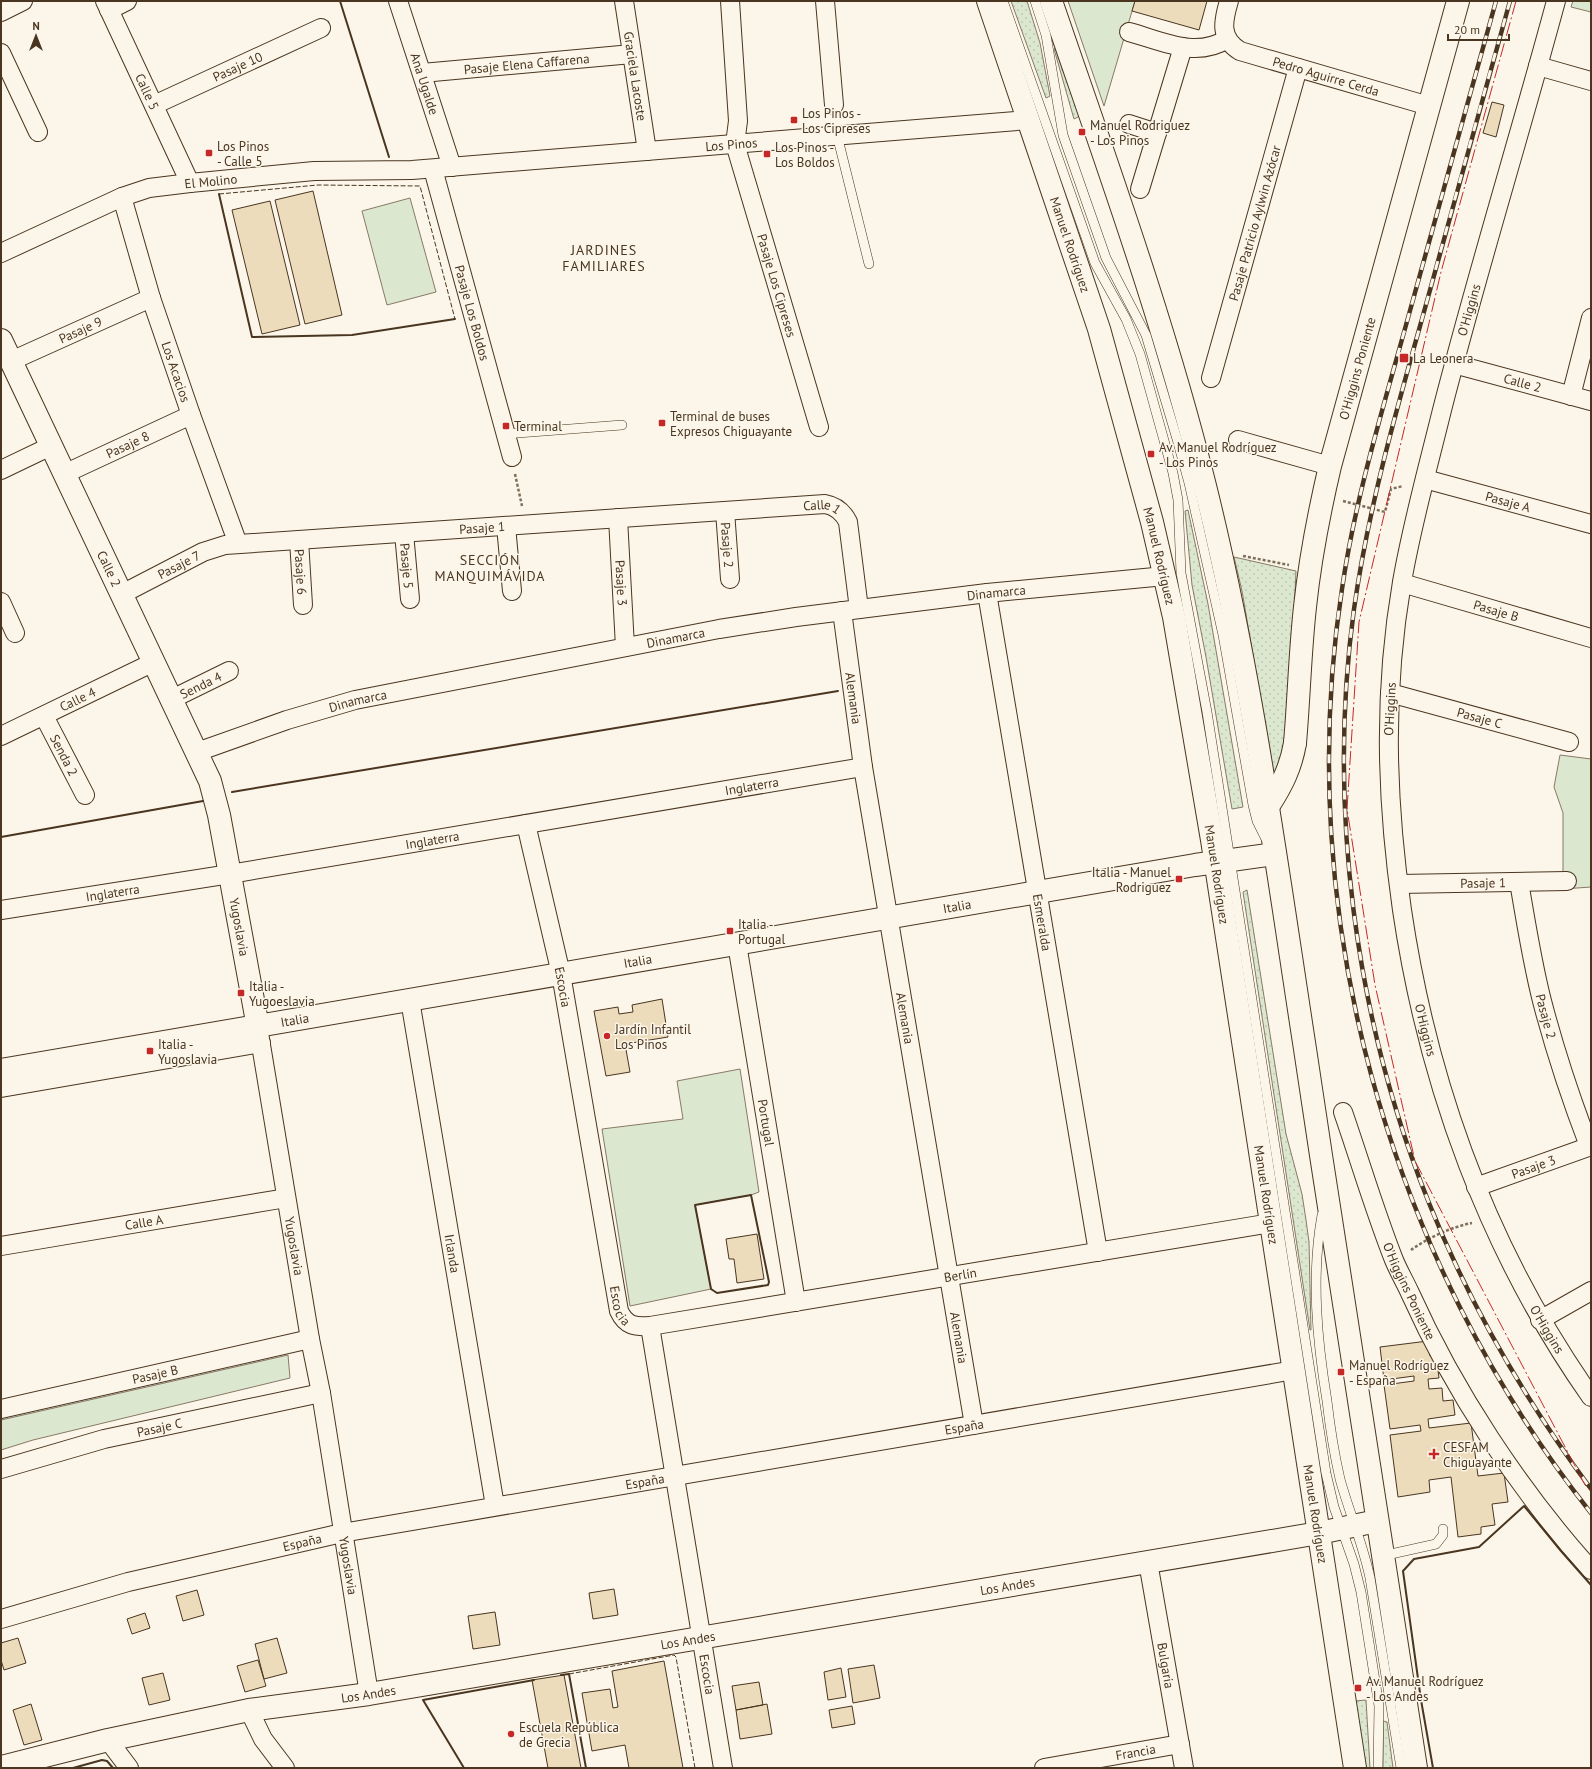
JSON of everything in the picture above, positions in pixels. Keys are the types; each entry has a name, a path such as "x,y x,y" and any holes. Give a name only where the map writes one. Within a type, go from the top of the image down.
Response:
{"street":[{"path":"1,12 23,1"},
{"path":"107,5 127,1"},
{"name":"Ana Ugalde","path":"398,1 452,167"},
{"name":"Graciela Lacoste","path":"624,1 647,151"},
{"path":"730,1 738,121 735,144"},
{"path":"825,1 834,105"},
{"name":"Manuel Rodríguez","path":"988,1 1099,329 1140,474 1165,576 1222,861 1271,1223 1355,1768"},
{"path":"1051,1 1162,329 1205,486 1243,658 1269,805 1326,1193 1416,1768"},
{"path":"1129,32 1195,49 1218,45 1227,39 1224,21 1229,1"},
{"name":"O'Higgins Poniente","path":"1269,805 1285,779 1291,760 1294,743 1303,629 1310,570 1323,496 1330,466 1458,1"},
{"name":"O'Higgins","path":"1556,1 1454,364 1412,531 1402,583 1394,638 1388,744 1389,796 1399,884 1409,950 1428,1038 1458,1138 1490,1220 1519,1280 1540,1320 1591,1397"},
{"name":"Calle 5","path":"107,5 190,183"},
{"name":"Pasaje 10","path":"154,105 321,28"},
{"name":"Pedro Aguirre Cerda","path":"1227,39 1230,44 1240,51 1429,106"},
{"path":"1140,189 1183,47"},
{"path":"1,53 38,132"},
{"name":"Pasaje Elena Caffarena","path":"422,73 632,54"},
{"path":"1538,66 1591,81"},
{"name":"Pasaje Patricio Aylwin Azócar","path":"1211,378 1298,68"},
{"name":"Los Pinos","path":"433,169 1029,120"},
{"path":"1128,124 1157,133"},
{"name":"Pasaje Los Cipreses","path":"735,144 819,427"},
{"name":"El Molino","path":"1,253 122,197 149,188 314,171 433,169"},
{"name":"Pasaje Los Boldos","path":"433,169 512,457"},
{"name":"Los Acacios","path":"122,197 151,298 191,415 238,544"},
{"name":"Pasaje 9","path":"11,362 151,298"},
{"path":"1570,396 1591,318"},
{"name":"Calle 2","path":"1,340 197,752 210,780 216,798"},
{"name":"Calle 2","path":"1454,364 1591,401"},
{"name":"Pasaje 8","path":"64,474 191,415"},
{"path":"1238,440 1330,466"},
{"path":"1,470 51,446"},
{"name":"Pasaje A","path":"1424,479 1591,524"},
{"name":"Calle 1","path":"725,511 818,504 832,505 838,509 844,515 849,526 851,610"},
{"name":"Pasaje 1","path":"238,544 725,511"},
{"name":"Pasaje 2","path":"725,511 730,579"},
{"name":"Pasaje 3","path":"618,518 625,647"},
{"path":"506,526 512,590"},
{"name":"Pasaje 5","path":"404,533 410,599"},
{"name":"Pasaje 6","path":"299,540 303,605"},
{"name":"Pasaje 7","path":"122,594 203,552 225,545 238,544"},
{"name":"Dinamarca","path":"197,752 287,720 355,700 760,622 987,593 1165,576"},
{"name":"Pasaje B","path":"1402,583 1591,638"},
{"name":"Esmeralda","path":"987,593 1098,1252"},
{"path":"1,602 15,633"},
{"name":"Alemania","path":"851,610 863,767 974,1425"},
{"name":"Calle 4","path":"1,736 154,662"},
{"name":"Senda 4","path":"172,699 229,671"},
{"name":"Pasaje C","path":"1390,693 1569,742"},
{"name":"Senda 2","path":"44,716 85,795"},
{"name":"Inglaterra","path":"1,910 230,874 863,767"},
{"name":"Yugoslavia","path":"216,798 260,1035 310,1339 321,1393 368,1694"},
{"name":"Escocia","path":"526,824 561,974 619,1311 622,1318 627,1323 635,1327 650,1326 723,1768"},
{"name":"Italia","path":"1,1088 260,1035 410,1000 1037,892 1222,861 1275,854"},
{"name":"Pasaje 1","path":"1399,884 1567,881"},
{"name":"Pasaje 2","path":"1519,882 1529,942 1542,1001 1565,1078 1590,1146"},
{"name":"Portugal","path":"737,944 796,1302"},
{"name":"Irlanda","path":"410,1000 495,1506"},
{"name":"Italia","path":"1,1070 260,1035"},
{"name":"O'Higgins Poniente","path":"1343,1112 1395,1262 1422,1320 1474,1413 1545,1515 1591,1570"},
{"name":"Pasaje 3","path":"1476,1187 1590,1146"},
{"name":"Calle A","path":"1,1246 286,1198"},
{"name":"Berlín","path":"650,1326 1271,1223"},
{"path":"1540,1320 1591,1291"},
{"name":"Pasaje B","path":"1,1409 310,1339"},
{"name":"España","path":"1,1619 128,1582 342,1533 1294,1370"},
{"name":"Pasaje C","path":"1,1469 118,1436 321,1393"},
{"name":"Los Andes","path":"1,1767 108,1740 249,1710 368,1694 1319,1533 1377,1521"},
{"name":"Bulgaria","path":"1148,1562 1184,1768"},
{"path":"249,1710 263,1739 285,1768"},
{"path":"108,1740 129,1768"},
{"name":"Francia","path":"1044,1768 1180,1744"}],"lane":[{"path":"1003,1 1095,263 1126,319 1140,354 1168,451 1178,500 1182,573 1207,712 1222,861 1326,1473 1370,1578 1401,1768"},
{"path":"1035,1 1046,35 1063,135 1102,248 1146,335 1164,392 1189,483 1212,582 1231,677 1253,805 1262,832 1275,854"},
{"path":"836,135 869,264"},
{"path":"506,434 622,425"},
{"path":"1326,1193 1318,1254 1318,1335 1334,1449 1343,1488 1354,1564 1361,1592 1378,1693 1380,1724 1378,1768"},
{"path":"1382,1556 1436,1544 1443,1535 1443,1529"}],"path":[{"path":"512,457 526,524"},
{"path":"1323,496 1384,512 1391,489 1424,479"},
{"path":"1221,553 1254,557 1310,570"},
{"path":"1395,1262 1419,1244 1460,1225 1490,1220"}],"green space":[{"path":"1011,1 1027,1 1040,43 1050,96 1046,98"},
{"path":"1068,1 1135,1 1104,106"},
{"path":"1573,1 1591,1 1591,12 1571,7"},
{"path":"1057,47 1080,116 1074,119 1054,49"},
{"path":"410,198 436,292 387,305 362,211"},
{"path":"1188,510 1208,604 1243,807 1232,809 1192,585 1185,511"},
{"path":"1234,557 1296,571 1288,748 1275,784 1242,591"},
{"path":"1560,755 1591,759 1591,887 1563,889 1563,813 1554,787"},
{"path":"1247,890 1286,1134 1302,1194 1306,1220 1309,1242 1311,1330 1243,892"},
{"path":"740,1069 759,1192 751,1195 695,1205 711,1289 630,1306 602,1129 683,1119 677,1081"},
{"path":"288,1355 290,1378 33,1440 1,1450 1,1420"},
{"path":"1366,1700 1370,1768 1365,1768 1355,1701"},
{"path":"1383,1721 1387,1722 1393,1768 1383,1768"}],"building":[{"path":"1135,1 1207,1 1199,30 1132,11"},
{"path":"1492,102 1504,105 1496,137 1483,133"},
{"path":"313,191 342,315 305,324 275,200"},
{"path":"270,201 300,325 262,334 232,210"},
{"path":"662,999 668,1037 625,1044 630,1072 606,1076 594,1011 618,1007 619,1014 633,1012 632,1005"},
{"path":"757,1234 764,1279 737,1283 734,1259 729,1259 726,1239"},
{"name":"CESFAM Chiguayante","path":"1428,1341 1430,1356 1436,1355 1439,1378 1428,1379 1429,1389 1442,1388 1443,1401 1453,1400 1455,1415 1428,1419 1429,1428 1471,1423 1478,1476 1504,1473 1508,1502 1492,1504 1495,1525 1481,1527 1481,1534 1458,1537 1451,1477 1429,1480 1430,1492 1398,1497 1390,1435 1421,1431 1420,1425 1390,1429 1384,1385 1414,1381 1414,1376 1384,1380 1380,1347"},
{"path":"614,1589 618,1615 593,1619 589,1593"},
{"path":"197,1590 204,1615 183,1621 176,1596"},
{"path":"495,1612 500,1645 473,1649 468,1616"},
{"path":"145,1613 150,1628 132,1634 127,1619"},
{"path":"18,1638 26,1663 4,1670 1,1660 1,1643"},
{"path":"277,1638 287,1673 264,1679 255,1644"},
{"path":"258,1660 266,1686 245,1692 237,1666"},
{"path":"664,1661 683,1768 629,1768 625,1745 592,1751 582,1693 610,1689 613,1708 618,1707 612,1671"},
{"path":"874,1665 880,1698 853,1703 848,1669"},
{"path":"841,1668 846,1697 828,1700 824,1672"},
{"path":"163,1673 170,1700 149,1705 142,1678"},
{"path":"564,1675 581,1768 548,1768 532,1680"},
{"path":"759,1682 763,1705 736,1710 732,1686"},
{"path":"31,1704 42,1740 24,1745 13,1710"},
{"path":"767,1704 772,1734 740,1739 736,1710"},
{"path":"852,1706 855,1724 832,1728 829,1710"}],"railway":[{"path":"1496,1 1379,423 1347,555 1342,589 1330,711 1331,834 1345,956 1372,1076 1410,1194 1459,1306 1520,1413 1591,1513"},
{"path":"1510,1 1392,427 1367,535 1354,609 1346,684 1344,759 1346,835 1354,911 1366,986 1382,1060 1403,1133 1429,1203 1462,1279 1501,1352 1544,1422 1591,1489"}],"fence":[{"path":"219,194 318,185 420,186 455,319"},
{"path":"569,1674 674,1655 676,1657 695,1768"}],"wall":[{"path":"340,1 389,157"},
{"path":"219,194 252,337 352,335 455,319"},
{"path":"232,792 838,691"},
{"path":"1,837 203,801"},
{"path":"751,1195 769,1282 768,1285 717,1293 711,1289 695,1205 751,1195"},
{"path":"1433,1768 1421,1700 1403,1571 1414,1559 1479,1547 1524,1506 1591,1585"},
{"path":"561,1675 569,1674 586,1768"},
{"path":"464,1768 423,1700 534,1680"},
{"path":"73,1768 102,1760 107,1761 113,1768"}],"power":[{"path":"1516,1 1441,272 1359,622 1347,809 1375,985 1415,1161 1585,1485 1591,1491"}],"place":[{"name":"Los Pinos - Los Cipreses","path":"794,120"},
{"name":"Manuel Rodriguez - Los Pinos","path":"1082,132"},
{"name":"Los Pinos - Calle 5","path":"209,153"},
{"name":"Los Pinos - Los Boldos","path":"767,154"},
{"name":"La Leonera","path":"1404,358"},
{"name":"Terminal de buses Expresos Chiguayante","path":"662,423"},
{"name":"Terminal","path":"506,426"},
{"name":"Av. Manuel Rodríguez - Los Pinos","path":"1151,454"},
{"name":"Italia - Manuel Rodriguez","path":"1179,879"},
{"name":"Italia - Portugal","path":"730,931"},
{"name":"Italia - Yugoeslavia","path":"241,993"},
{"name":"Jardín Infantil Los Pinos","path":"607,1036"},
{"name":"Italia - Yugoslavia","path":"150,1051"},
{"name":"Manuel Rodríguez - España","path":"1341,1372"},
{"name":"CESFAM Chiguayante","path":"1434,1454"},
{"name":"Av. Manuel Rodríguez - Los Andes","path":"1358,1688"},
{"name":"Escuela República de Grecia","path":"511,1734"}],"district":[{"name":"JARDINES FAMILIARES","path":"604,258"},
{"name":"SECCIÓN MANQUIMÁVIDA","path":"490,568"}]}
